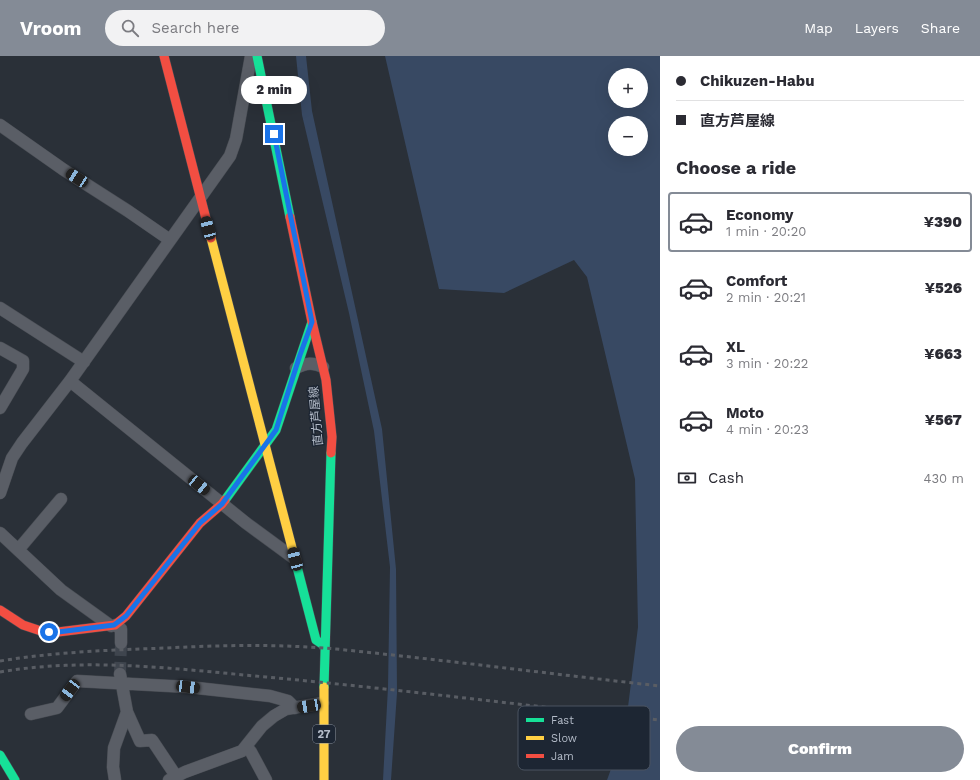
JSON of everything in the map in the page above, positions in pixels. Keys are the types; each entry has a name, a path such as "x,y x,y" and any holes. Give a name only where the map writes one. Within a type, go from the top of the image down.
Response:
{"street":[{"path":"164,56 316,640 325,646"},
{"path":"0,493 12,458 22,443 84,362 230,156 236,139 251,56"},
{"name":"直方芦屋線","path":"257,56 312,322 326,380 332,437 322,778"},
{"path":"0,125 64,170 170,240"},
{"path":"0,308 84,362"},
{"path":"0,610 23,625 40,631 58,632 113,625 126,616 200,523 222,504 266,446 276,430 312,322"},
{"path":"0,348 23,361 23,369 0,408"},
{"path":"296,368 305,363 316,363 322,367"},
{"path":"70,381 222,504 295,559"},
{"path":"18,550 61,499"},
{"path":"0,533 61,590 121,629 121,643"},
{"path":"31,714 57,708 77,681 120,678 270,696 288,701 295,708"},
{"path":"120,678 127,712 140,741 152,740 172,778 242,751 262,726 274,716 286,709 323,703"},
{"path":"115,780 112,767 114,748 127,712"},
{"path":"246,746 251,752 266,780"},
{"path":"0,754 15,780"}],"water":[{"path":"296,56 306,56 312,111 382,429 396,569 397,693 391,780 383,780 388,687 390,567 374,431 349,313 302,115"},
{"path":"385,56 660,56 660,780 607,780 611,770 650,770 650,706 628,706 638,627 635,479 587,277 574,260 504,293 439,289"}],"tunnel":[{"path":"120,674 121,643"}],"railway":[{"path":"0,661 62,653 187,647 293,646 376,653 660,686"},
{"path":"0,672 66,665 166,668 364,687 534,706"},
{"path":"650,719 660,720"}],"traffic: fast":[{"path":"257,56 290,217"},
{"path":"225,500 276,430 312,322"},
{"path":"324,687 331,453"},
{"path":"296,563 316,640 325,646"},
{"path":"0,755 15,780"}],"traffic: slow":[{"path":"211,238 296,563"},
{"path":"324,687 324,780"}],"traffic: jam":[{"path":"164,56 211,238"},
{"path":"290,217 326,380 332,437 331,453"},
{"path":"0,610 23,625 41,631 58,632 115,625 126,616 200,523 225,500"}],"route":[{"path":"49,632 114,625 126,616 200,523 222,504 266,446 276,430 312,322 274,134"}]}
